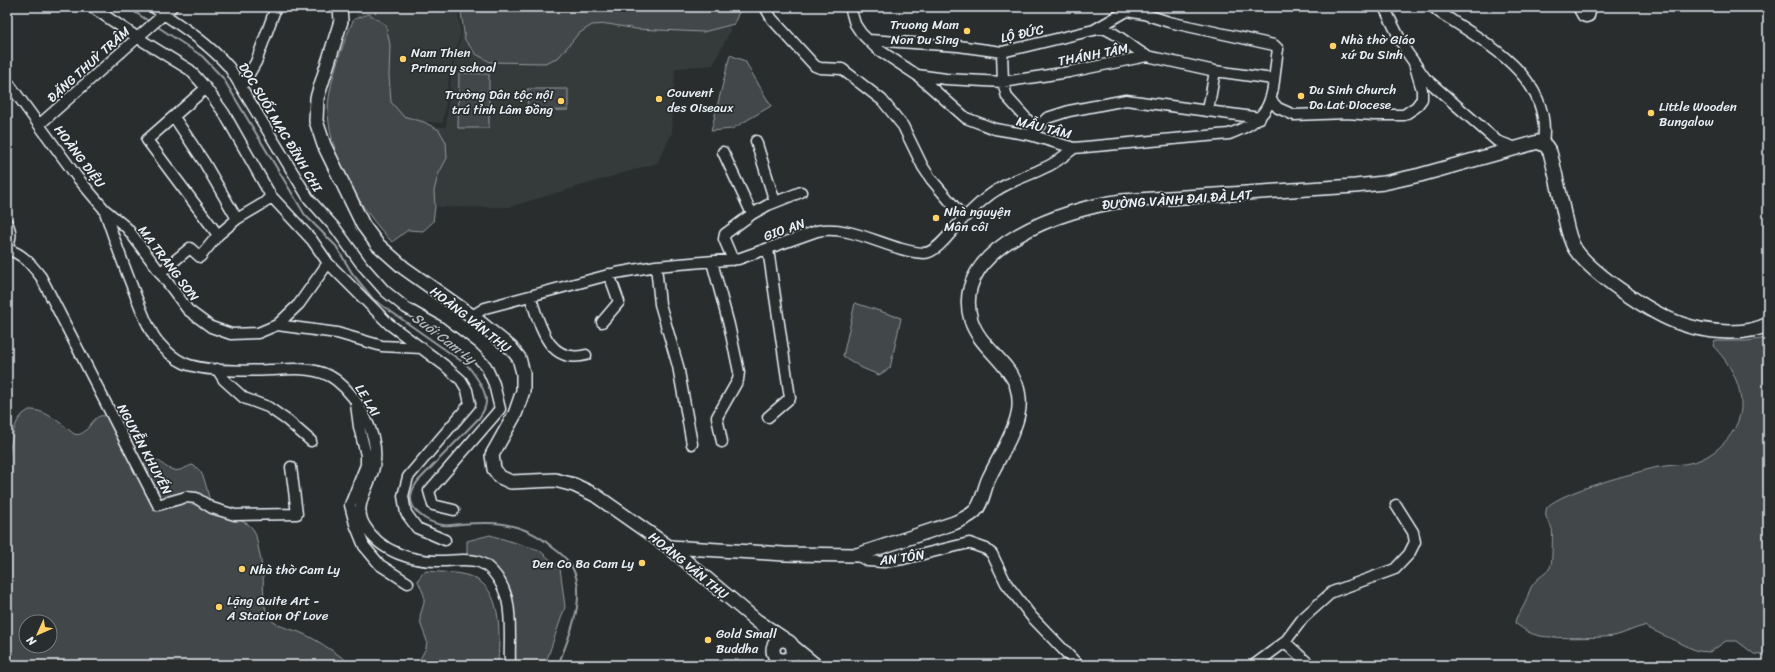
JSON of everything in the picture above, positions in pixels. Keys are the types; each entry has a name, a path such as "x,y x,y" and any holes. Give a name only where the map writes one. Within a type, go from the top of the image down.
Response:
{"main road":[{"name":"HOÀNG VĂN THỤ","path":"340,7 340,21 317,98 316,121 324,144 363,225 377,244 404,268 472,316 511,348 519,358 523,373 523,391 515,414 492,455 494,470 500,477 511,482 555,480 574,485 595,495 669,547 758,621 782,654"},
{"name":"ĐƯỜNG VÀNH ĐAI ĐÀ LẠT","path":"857,555 954,523 969,516 978,506 988,480 1018,415 1019,399 1016,384 1005,367 980,338 974,328 969,308 969,293 973,278 982,264 994,253 1017,237 1054,218 1080,209 1108,203 1369,185 1420,175 1534,143 1543,143"},
{"path":"1543,143 1550,152 1568,228 1575,248 1585,262 1610,283 1648,307 1678,323 1718,331 1747,331 1768,324"},
{"name":"AN TÔN","path":"669,547 806,555 857,555"},
{"path":"782,654 815,664"}],"street":[{"path":"92,7 138,38 190,70 206,88 224,113 271,196 312,240 328,263 389,324 444,365 461,380 467,390 470,404 408,477 403,496 406,513 417,528 445,540"},
{"name":"DỌC SUỐI MẠC ĐĨNH CHI","path":"153,7 215,50 242,86 309,199 336,229 362,266 386,291 406,308 438,326 473,353 486,366 494,384 500,409"},
{"name":"ĐẶNG THUỲ TRÂM","path":"40,124 172,7"},
{"path":"242,86 256,62 276,7"},
{"path":"765,7 776,7"},
{"path":"765,7 772,19 815,66 820,68 842,69 882,100 903,126 923,167 931,179 964,218"},
{"name":"MẪU TÂM","path":"850,7 855,24 861,33 876,48 917,75 966,118 995,129 1032,132 1074,148 1229,134 1240,130 1260,118 1269,105 1278,50 1274,45 1169,22 1144,14 1127,11 1094,30"},
{"path":"1384,7 1400,41 1425,78 1496,141 1516,148"},
{"path":"1433,7 1497,50 1509,60 1523,76 1532,89 1540,108 1544,126 1543,143"},
{"path":"1578,7 1583,16 1586,17 1589,16 1591,7"},
{"name":"LỘ ĐỨC","path":"869,40 958,46 1002,52 1102,28 1108,29 1147,56"},
{"path":"1002,52 1003,82 1007,97 1032,132 1047,118 1069,111 1126,100 1260,118"},
{"name":"THÁNH TÂM","path":"917,75 946,79 1003,82 1069,72 1147,56 1215,71 1273,79"},
{"path":"1270,99 1285,113 1294,115 1347,113 1379,115 1404,114 1416,107 1422,99 1422,90 1414,63"},
{"path":"1208,110 1215,71"},
{"name":"HOÀNG DIỆU","path":"7,81 40,124 77,178 104,209"},
{"path":"206,88 174,118 147,140 218,235"},
{"path":"174,118 204,162 237,219"},
{"path":"756,141 776,202"},
{"name":"GIO AN","path":"472,316 485,308 609,274 656,266 732,260 827,229 860,236 923,253 930,252 941,244 964,218 996,190 1019,177 1045,168 1074,148"},
{"path":"723,152 752,214"},
{"path":"732,260 724,239 725,234 752,214 801,192"},
{"path":"161,272 190,248 200,257 218,235 237,219 264,203 271,196"},
{"name":"MA TRANG SƠN","path":"104,209 127,228 188,310 211,327 231,334 258,333 277,325 299,304 328,263"},
{"name":"LE LAI","path":"104,209 130,282 145,318 157,341 172,356 185,364 217,369 247,371 299,369 317,371 333,378 347,389 363,413 371,432 375,450 374,467 363,493 359,509 364,525 376,542 402,555 432,561 467,560 479,562 492,570 500,582 507,599 510,665"},
{"path":"7,223 11,236 7,248"},
{"name":"NGUYỄN KHUYẾN","path":"7,248 28,260 41,277 158,505 186,497 196,498 212,508 235,515 297,514 291,467"},
{"path":"768,249 790,398 768,417"},
{"path":"712,262 729,325 739,372 738,380 717,417 722,442"},
{"path":"656,266 660,304 678,366 692,444"},
{"path":"602,322 618,302 609,274"},
{"path":"530,296 544,336 550,345 560,353 567,356 575,358 586,356"},
{"path":"277,325 337,333 382,346 422,348"},
{"path":"217,369 224,380 244,398 268,407 288,421 310,441"},
{"path":"355,400 359,427 366,455 366,465 350,504 355,524 364,546 380,565 408,582"},
{"path":"454,510 433,505 429,491 500,409 515,414"},
{"path":"1254,665 1285,642 1303,618 1332,592 1395,568 1408,554 1415,542 1413,532 1396,505"},
{"name":"AN TÔN","path":"857,555 868,561 884,562 903,560 968,543 986,549 992,554 1006,583 1031,616 1078,665"},
{"path":"1285,642 1310,665"}],"shaded area":[{"name":"Nam Thien Primary school","path":"359,7 457,7 461,32 449,77 443,123 379,118 349,41"},
{"path":"462,7 741,7 734,24 703,32 636,29 608,24 592,25 578,34 559,57 545,63 490,62 476,54 465,40 461,12"},
{"name":"Trường Dân tộc nội trú tỉnh Lâm Đồng","path":"469,7 728,16 730,31 713,65 675,68 672,133 657,163 509,207 439,207 425,193 422,126 446,127 451,76"},
{"path":"369,14 386,25 390,45 389,76 391,102 403,116 424,122 439,130 446,142 447,158 438,175 434,191 435,207 433,222 423,231 408,230 392,242 380,229 358,199 349,183 335,149 330,131 328,113 328,103 333,78 354,19"},
{"path":"730,55 745,61 771,106 732,129 711,131"},
{"path":"459,73 489,74 489,128 458,128"},
{"path":"527,89 568,89 568,110 528,111"},
{"path":"855,303 901,318 890,368 879,375 862,368 843,356"},
{"path":"1768,338 1768,656 1754,654 1737,641 1726,641 1710,652 1697,651 1644,626 1614,636 1563,638 1533,634 1515,623 1516,618 1525,604 1529,591 1551,565 1552,531 1546,517 1547,507 1555,501 1568,495 1617,478 1658,467 1694,462 1711,454 1731,434 1736,426 1741,408 1741,399 1737,382 1729,366 1713,346 1715,341 1746,341"},
{"path":"29,410 35,410 53,418 74,434 79,434 84,432 99,417 103,416 109,418 140,465 157,460 168,468 176,470 192,465 197,468 204,479 209,498 215,509 219,513 245,522 253,529 256,535 262,568 265,606 270,619 281,626 299,632 313,639 353,665 7,665 7,464 14,429 18,420"},
{"path":"490,535 539,550 560,568 565,607 545,665 513,665 502,580 467,558 467,541"},
{"path":"427,571 470,576 485,586 496,606 498,618 498,665 417,665 426,648 427,641 421,625 420,616 424,603 424,595 418,581 422,573"}],"waterway":[{"name":"Suối Cam Ly","path":"127,7 150,22"},
{"name":"Suối Cam Ly","path":"155,25 202,56 223,78 305,215 336,246 352,273 373,299 467,365 478,379 484,391 486,402 483,411 479,418 418,481 412,492 412,504 415,510 431,522 437,524 493,523 510,525 523,529 536,535 564,557 574,570 578,597 573,626 558,665"}],"place":[{"name":"Truong Mam Non Du Sing","path":"967,31"},
{"name":"Nhà thờ Giáo xứ Du Sinh","path":"1333,46"},
{"name":"Nam Thien Primary school","path":"403,59"},
{"name":"Du Sinh Church Da Lat Diocese","path":"1301,96"},
{"name":"Couvent des Oiseaux","path":"659,99"},
{"name":"Trường Dân tộc nội trú tỉnh Lâm Đồng","path":"561,101"},
{"name":"Little Wooden Bungalow","path":"1651,113"},
{"name":"Nhà nguyện Mân côi","path":"936,218"},
{"name":"Den Co Ba Cam Ly","path":"642,563"},
{"name":"Nhà thờ Cam Ly","path":"242,569"},
{"name":"Lặng Quite Art - A Station Of Love","path":"219,607"},
{"name":"Gold Small Buddha","path":"708,640"}]}
